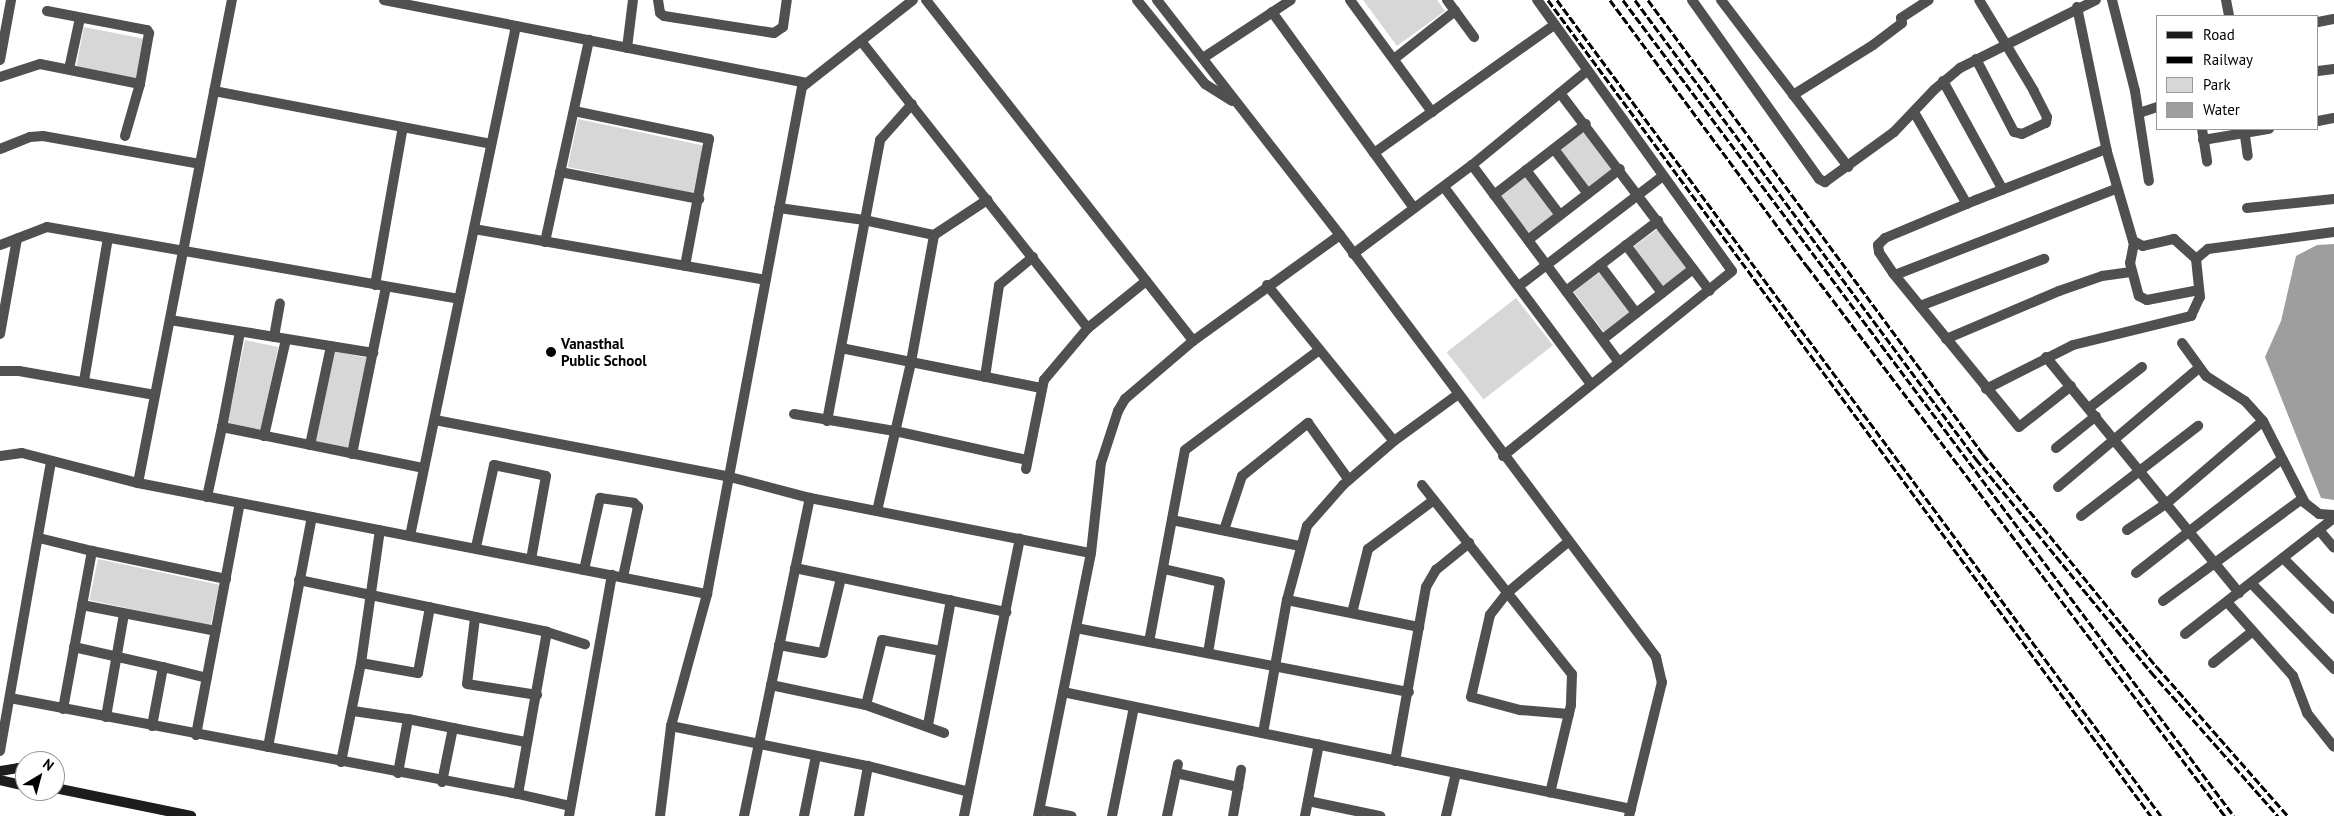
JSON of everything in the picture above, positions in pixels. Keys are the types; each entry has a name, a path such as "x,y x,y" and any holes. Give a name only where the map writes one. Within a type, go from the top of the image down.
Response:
{"main road":[{"path":"0,771 15,768"},
{"path":"0,780 15,784"},
{"path":"65,790 191,816"}],"street":[{"path":"138,483 232,0"},
{"path":"384,0 412,3 516,26 807,84"},
{"path":"627,48 633,0"},
{"path":"658,0 660,12 664,16 774,33 782,27 787,0"},
{"path":"660,816 671,726 707,594 802,87 913,0"},
{"path":"926,0 1193,341"},
{"path":"1137,0 1204,84 1233,101"},
{"path":"1063,692 1550,792 1630,813 1662,682 1661,668 1651,648 1457,395 1340,234 1233,101 1220,78 1157,0"},
{"path":"1203,58 1291,0"},
{"path":"1350,0 1432,112"},
{"path":"1447,0 1474,37"},
{"path":"1503,456 1710,291 1732,269 1537,0"},
{"path":"1692,0 1820,181 1829,181 1848,167 1914,112 1943,81 1976,59 2005,46 2078,7 2096,0"},
{"path":"1721,0 1848,167"},
{"path":"1793,95 1873,45 1902,22 1900,18 1929,0"},
{"path":"1976,59 2014,132 2020,134 2046,123 2047,117 1979,0"},
{"path":"2112,0 2139,113 2149,181"},
{"path":"2226,0 2229,15"},
{"path":"0,60 7,1"},
{"path":"2078,7 2106,149 2116,189 2134,243 2129,257 2137,294 2145,300 2199,290"},
{"path":"1394,59 1455,11"},
{"path":"47,12 147,30 150,39 140,84 125,136"},
{"path":"1272,12 1414,208"},
{"path":"69,69 80,18"},
{"path":"2319,22 2334,19"},
{"path":"1374,153 1554,25"},
{"path":"410,536 516,26"},
{"path":"545,242 589,40"},
{"path":"861,41 1088,328"},
{"path":"0,77 36,64 140,84"},
{"path":"2319,71 2334,69"},
{"path":"1353,254 1472,165 1587,71"},
{"path":"1943,81 2003,190"},
{"path":"214,91 491,144"},
{"path":"1560,93 1586,124 1710,291"},
{"path":"827,421 880,140 912,104"},
{"path":"2139,113 2156,108"},
{"path":"574,110 709,139 685,266"},
{"path":"1914,112 1967,204"},
{"path":"2319,121 2334,118"},
{"path":"1494,195 1586,124"},
{"path":"375,285 403,127"},
{"path":"2202,130 2207,162"},
{"path":"2203,140 2245,131 2248,156"},
{"path":"0,150 30,137 43,136 200,164"},
{"path":"1554,149 1588,194"},
{"path":"2071,386 2019,427 1986,389 1895,275 1879,252 1880,242 1967,204 2106,149"},
{"path":"1472,165 1619,362"},
{"path":"1528,240 1620,169"},
{"path":"1526,170 1560,215"},
{"path":"560,172 699,199"},
{"path":"1519,286 1663,176"},
{"path":"1444,186 1591,384"},
{"path":"1895,275 2116,189"},
{"path":"2247,208 2334,199"},
{"path":"779,208 864,220 934,235 987,200"},
{"path":"1566,291 1658,221"},
{"path":"0,245 47,227 459,299"},
{"path":"474,229 766,280"},
{"path":"1986,389 2046,357 2100,336 2186,318 2196,310 2199,290 2196,259 2201,252 2220,246 2334,232"},
{"path":"1071,816 1039,813 1090,553 1101,463 1118,411 1125,399 1193,341 1267,285 1340,234"},
{"path":"878,511 911,362 934,235"},
{"path":"84,381 108,238"},
{"path":"0,334 17,239"},
{"path":"2134,243 2143,246 2174,239 2196,259"},
{"path":"1626,245 1662,293"},
{"path":"985,377 999,285 1033,257"},
{"path":"1920,306 2044,259"},
{"path":"1600,264 1636,313"},
{"path":"1602,340 1693,269"},
{"path":"1946,339 2059,290 2102,276 2132,272"},
{"path":"794,414 896,431 1026,464 1041,388 1049,372 1088,328 1146,281"},
{"path":"1267,285 1394,441"},
{"path":"352,454 386,287"},
{"path":"274,337 280,304"},
{"path":"170,320 373,353"},
{"path":"208,497 240,332"},
{"path":"264,436 286,339"},
{"path":"2182,343 2199,368 2221,388 2245,401 2263,421 2302,499 2314,512 2334,517"},
{"path":"310,445 331,346"},
{"path":"841,348 1041,388"},
{"path":"1149,642 1164,569 1183,454 1188,447 1320,350"},
{"path":"2046,357 2239,593"},
{"path":"2089,408 2142,367"},
{"path":"2058,487 2116,441 2199,368"},
{"path":"0,372 19,371 84,381 155,396"},
{"path":"1263,734 1287,600 1300,546 1313,516 1349,480 1394,441 1457,395"},
{"path":"2056,448 2096,416"},
{"path":"435,420 730,476 810,498 1090,553"},
{"path":"2127,530 2166,503 2263,421"},
{"path":"1224,530 1242,476 1308,423 1349,480"},
{"path":"2081,516 2141,472 2198,426"},
{"path":"222,427 424,468"},
{"path":"0,456 22,453 138,483 476,547 532,560 707,594"},
{"path":"2136,573 2282,459"},
{"path":"0,751 51,462"},
{"path":"476,547 494,465 546,476 532,560"},
{"path":"1422,485 1572,674 1569,714 1550,792"},
{"path":"584,570 600,498 634,503 638,507 623,577"},
{"path":"744,816 810,498"},
{"path":"2163,601 2214,561 2302,499"},
{"path":"1352,613 1368,549 1434,500"},
{"path":"196,735 240,503"},
{"path":"268,747 312,517"},
{"path":"2185,634 2334,517"},
{"path":"1172,520 1300,546"},
{"path":"341,762 362,663 380,530"},
{"path":"2319,530 2334,548"},
{"path":"39,538 226,579"},
{"path":"964,816 1020,539"},
{"path":"1568,542 1507,593 1490,615 1471,697 1520,710 1569,714"},
{"path":"1395,761 1428,581 1468,543"},
{"path":"63,709 92,551"},
{"path":"2283,558 2334,609"},
{"path":"795,568 1006,612"},
{"path":"1164,569 1216,579 1221,583 1208,653"},
{"path":"10,698 442,782 518,794 570,811 612,575"},
{"path":"779,645 823,653 841,578"},
{"path":"299,580 547,632 585,644"},
{"path":"2251,583 2334,669"},
{"path":"928,725 951,600"},
{"path":"1287,600 1419,627"},
{"path":"2227,602 2293,676 2307,713 2334,747"},
{"path":"82,605 216,632"},
{"path":"362,663 418,673 430,607"},
{"path":"106,717 124,614"},
{"path":"475,618 467,684 537,695"},
{"path":"1076,628 1409,692"},
{"path":"2213,663 2253,631"},
{"path":"518,794 547,632"},
{"path":"866,705 882,640 941,651"},
{"path":"74,647 207,678"},
{"path":"152,726 163,667"},
{"path":"771,685 866,705 928,725 944,733"},
{"path":"1112,816 1134,707"},
{"path":"353,710 526,742"},
{"path":"398,773 408,719"},
{"path":"671,726 868,766 969,792"},
{"path":"442,782 453,728"},
{"path":"1305,816 1319,744"},
{"path":"804,816 816,756"},
{"path":"859,816 868,766"},
{"path":"1167,816 1177,769 1238,787"},
{"path":"1233,816 1241,770"},
{"path":"1446,816 1456,773"},
{"path":"1308,801 1374,815"}],"green space":[{"path":"1363,0 1437,0 1445,11 1397,46"},
{"path":"84,27 144,39 136,78 76,66"},
{"path":"578,119 703,146 693,194 568,167"},
{"path":"1585,129 1615,169 1589,189 1559,149"},
{"path":"1526,175 1556,214 1530,234 1500,195"},
{"path":"1659,228 1688,268 1660,288 1631,248"},
{"path":"1600,272 1630,312 1604,332 1574,292"},
{"path":"1516,298 1553,345 1484,399 1447,352"},
{"path":"245,340 278,347 260,431 227,424"},
{"path":"334,351 368,358 349,449 315,442"},
{"path":"98,559 219,585 211,626 89,600"}],"water":[{"path":"2334,244 2334,500 2321,498 2265,357 2281,321 2296,256 2317,245"}],"railway":[{"path":"1548,0 2151,816"},
{"path":"1557,0 2161,816"},
{"path":"1610,0 1807,266 2225,816"},
{"path":"1623,0 2234,816"},
{"path":"1635,0 1976,459 2151,672 2278,816"},
{"path":"1648,0 1983,454 2157,667 2288,816"}],"place":[{"name":"Vanasthal Public School","path":"551,352"}]}
